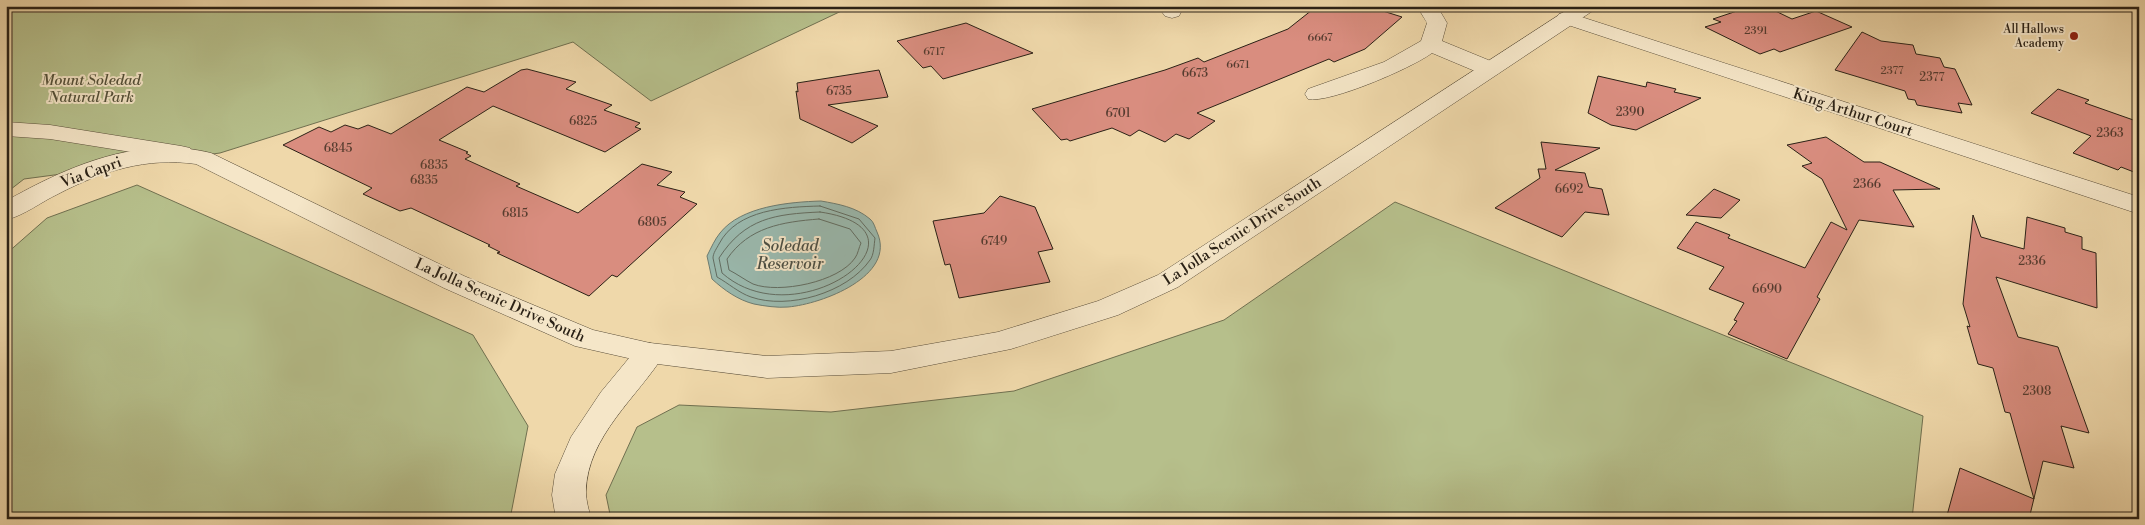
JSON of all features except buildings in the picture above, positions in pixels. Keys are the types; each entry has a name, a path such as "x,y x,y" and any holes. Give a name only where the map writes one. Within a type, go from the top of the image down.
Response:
{"street":[{"path":"1316,94 1386,68 1416,54 1430,44 1437,24 1427,6"},
{"name":"La Jolla Scenic Drive South","path":"181,153 202,158 454,282 586,339 650,353 767,368 891,362 1000,342 1108,308 1168,281 1587,6"},
{"name":"King Arthur Court","path":"1566,18 2139,206"},
{"path":"1430,44 1490,69"},
{"path":"6,129 50,132 181,153"},
{"name":"Via Capri","path":"6,212 38,193 84,173 133,157 181,153"},
{"path":"574,519 569,492 574,463 603,412 650,353"}],"green space":[{"name":"Mount Soledad Natural Park","path":"6,6 852,6 651,101 573,42 220,153 24,179 6,193"},
{"path":"137,185 473,335 528,426 510,519 6,519 6,254 47,218"},
{"path":"1395,202 1923,416 1912,519 611,519 606,495 637,427 679,405 831,412 1014,391 1224,320"}],"water":[{"name":"Soledad Reservoir","path":"821,201 853,209 865,215 871,220 877,232 880,248 876,262 867,274 853,285 819,300 802,305 780,307 754,304 742,300 726,291 712,279 707,256 718,235 729,224 753,211 767,207"}],"place":[{"name":"All Hallows Academy","path":"2074,36"}]}
